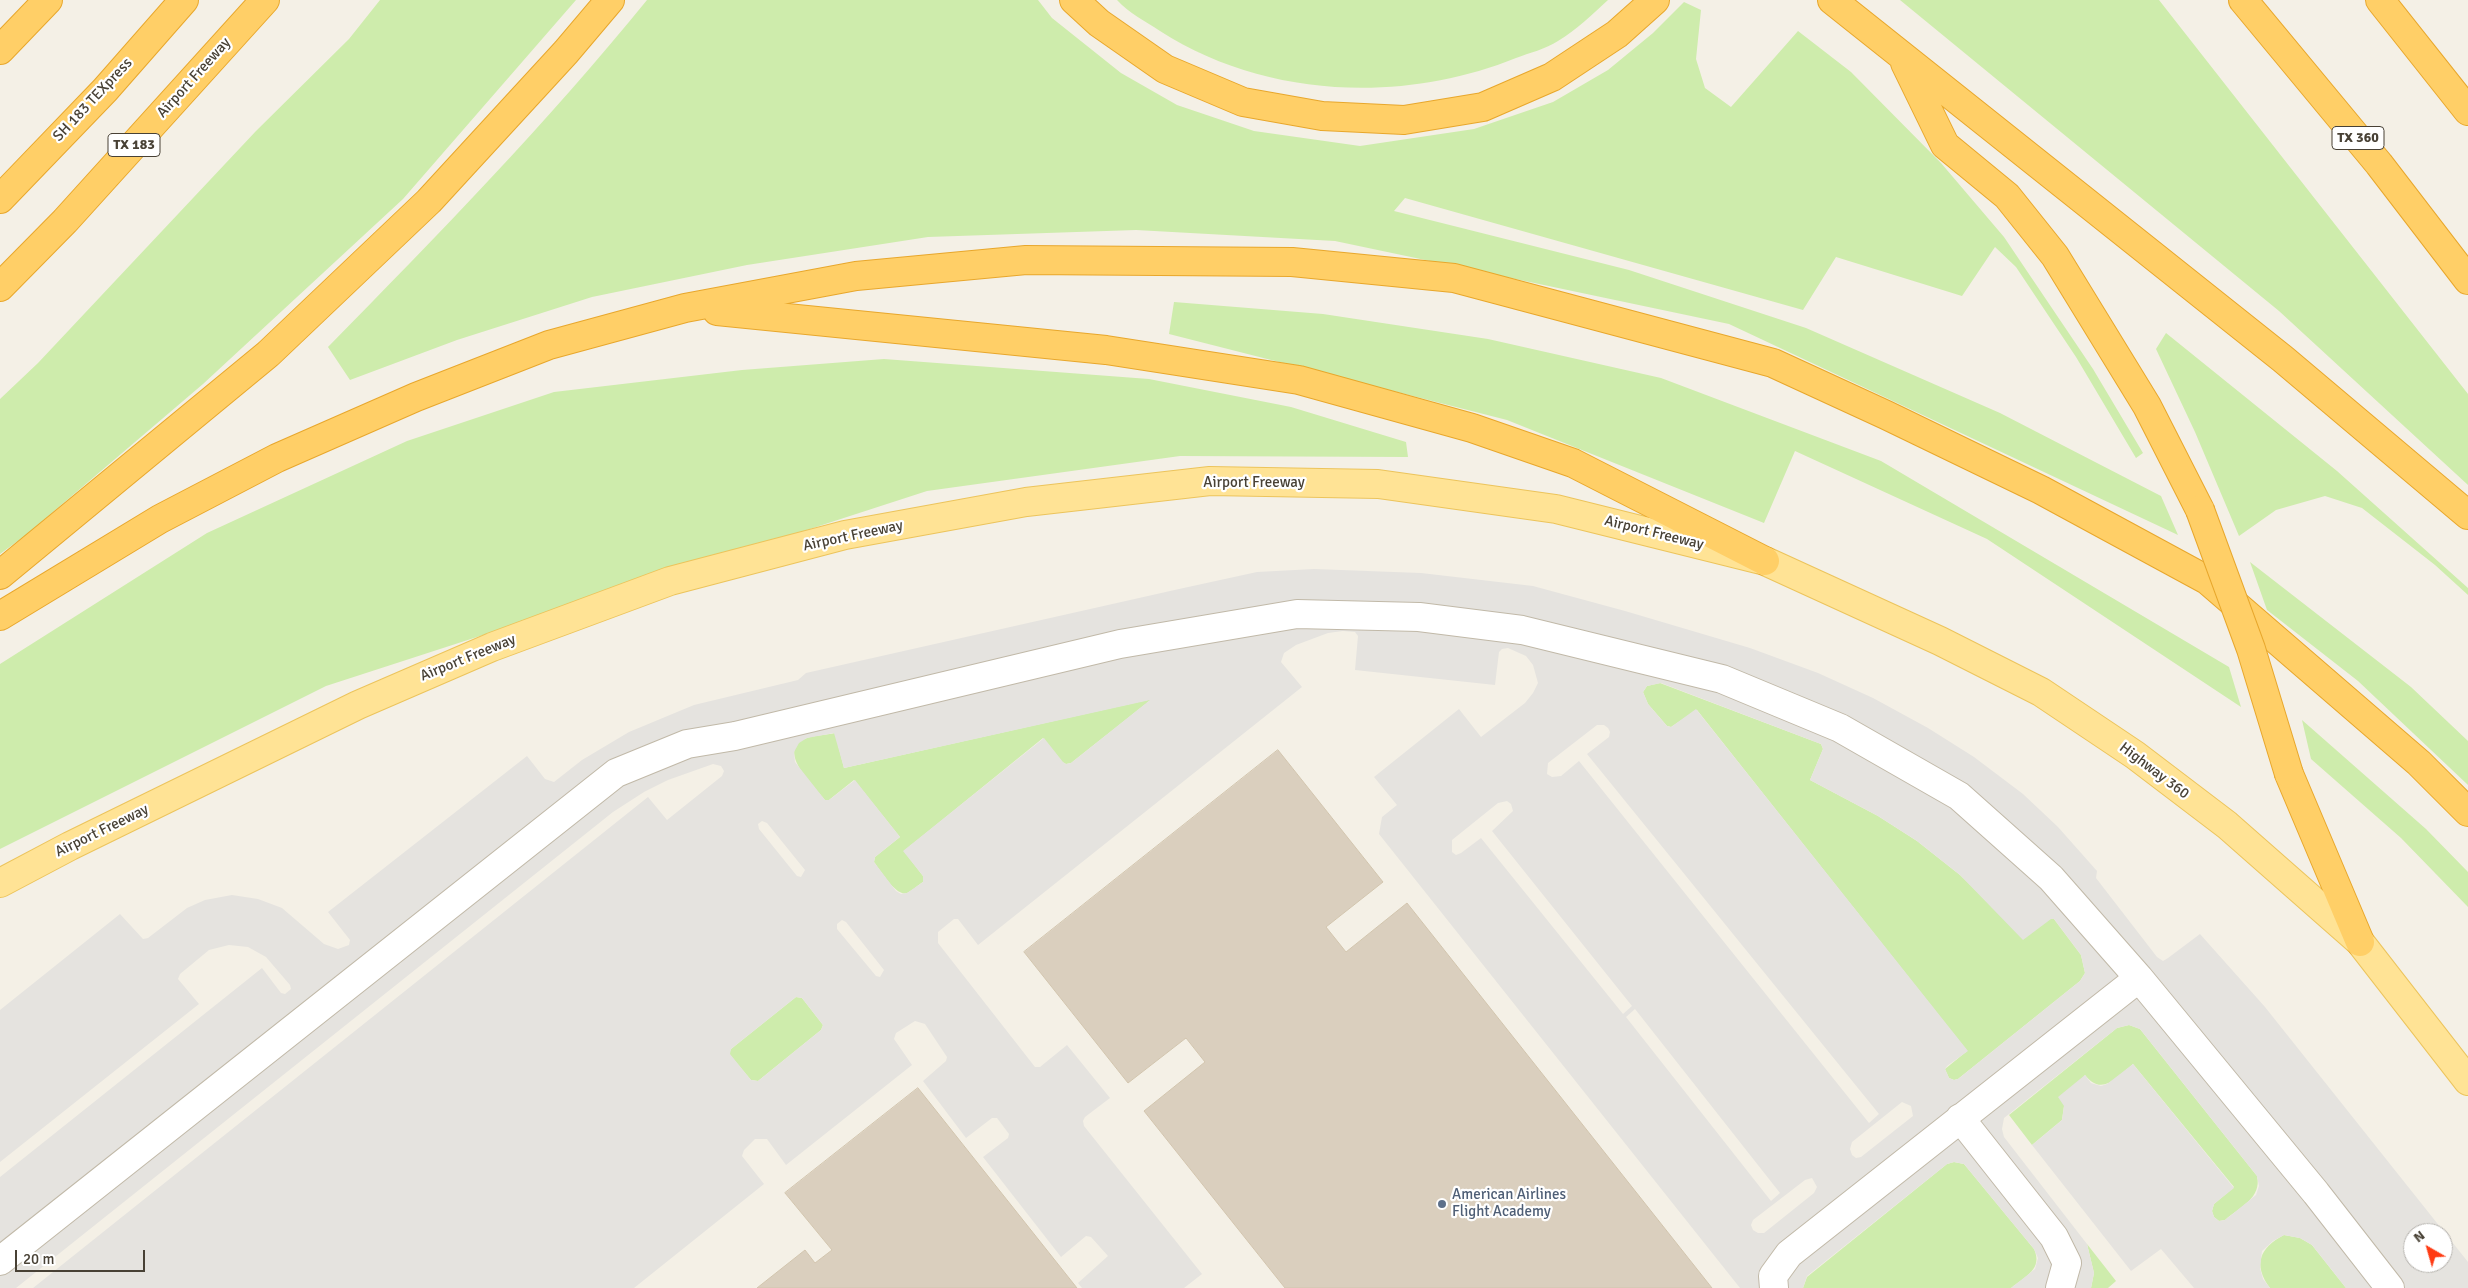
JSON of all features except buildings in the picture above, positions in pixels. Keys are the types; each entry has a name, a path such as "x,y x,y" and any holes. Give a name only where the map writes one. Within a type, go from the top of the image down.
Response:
{"highway":[{"path":"0,50 48,0"},
{"name":"SH 183 TEXpress","path":"0,199 104,90 184,0"},
{"name":"Airport Freeway","path":"0,287 65,221 265,0"},
{"path":"0,574 268,354 429,201 566,52 610,0"},
{"path":"1074,0 1099,23 1165,69 1243,102 1322,116 1404,120 1483,107 1552,77 1617,34 1655,0"},
{"path":"1832,0 2283,359 2468,515"},
{"name":"TX 360","path":"2243,0 2379,164 2468,280"},
{"path":"2380,0 2468,111"},
{"path":"1901,54 1946,144 2007,196 2055,256 2147,406 2200,510 2251,649 2289,774 2360,942"},
{"path":"0,616 160,519 277,458 416,397 549,345 685,308 856,276 1026,260 1292,262 1454,278 1773,363 2041,490 2207,580 2419,763 2468,812"},
{"path":"685,308 1106,350 1299,380 1472,428 1572,464 1765,562"}],"main road":[{"name":"Airport Freeway","path":"0,883 358,704 492,647 632,595 670,581 845,536 1026,502 1210,480 1378,484 1556,509 1765,562"},
{"name":"Highway 360","path":"1765,562 1940,641 2041,692 2134,755 2227,825 2360,942 2468,1081"}],"lane":[{"path":"0,1261 616,773 687,744 735,736 1120,644 1297,614 1420,617 1522,630 1722,679 1840,728 1959,796 2051,878 2139,978 2316,1193 2390,1288"},
{"path":"1774,1288 1773,1276 1789,1254 2139,978"},
{"path":"1960,1118 2054,1237 2067,1263 2060,1288"}],"green space":[{"path":"380,0 576,0 403,199 203,384 26,535 0,554 0,399 38,363 256,131 349,39"},
{"path":"647,0 1038,0 1052,18 1121,73 1177,105 1254,131 1360,146 1474,129 1553,102 1608,70 1653,33 1684,2 1701,10 1696,59 1705,88 1731,107 1798,31 1851,72 1941,163 2004,237 2093,369 2143,453 2136,458 2076,357 2016,267 1995,247 1962,296 1836,257 1803,310 1405,198 1394,211 1629,270 1806,328 2000,413 2161,496 2178,535 1729,324 1335,241 1136,230 928,237 747,265 592,297 457,340 350,380 328,347 532,134"},
{"path":"1117,0 1608,0 1584,22 1553,44 1472,73 1427,83 1381,87 1334,87 1288,81 1243,70 1200,53 1160,31 1132,13"},
{"path":"1900,0 2159,0 2468,394 2468,485 2279,311"},
{"path":"1174,302 1323,314 1488,339 1661,378 1881,461 2229,667 2241,707 1987,539 1795,451 1764,523 1507,420 1169,334"},
{"path":"2166,333 2337,471 2468,588 2468,595 2435,565 2362,508 2325,496 2276,510 2239,536 2195,432 2156,349"},
{"path":"884,359 1149,379 1291,407 1406,442 1408,457 1180,456 927,491 326,686 0,849 0,664 207,533 407,441 554,392 742,370"},
{"path":"2250,562 2411,687 2468,741 2468,785 2358,681 2267,610"},
{"path":"1660,683 1821,744 1823,749 1810,780 1878,816 1917,841 1960,875 1989,903 2054,919 2081,955 2085,973 2080,981 1958,1079 1949,1078 1945,1069 1967,1051 1697,710 1671,727 1667,726 1648,704 1643,692 1647,686"},
{"path":"1152,699 1071,763 1066,764 1062,762 1043,738 904,851 923,876 923,882 907,893 898,891 893,887 874,862 875,857 900,837 854,780 829,800 825,800 806,777 795,759 794,750 798,743 807,738 817,736 835,733 844,768"},
{"path":"2302,720 2426,829 2468,872 2468,907 2401,838 2311,759"},
{"path":"796,997 802,998 823,1025 821,1030 758,1081 751,1080 729,1054 731,1049"},
{"path":"2129,1025 2140,1029 2257,1176 2258,1184 2253,1196 2225,1220 2219,1221 2214,1217 2212,1211 2214,1204 2234,1187 2133,1064 2115,1079 2103,1085 2091,1081 2085,1075 2064,1106 2062,1120 2032,1145 2009,1115 2117,1028"},
{"path":"1954,1162 1964,1164 2034,1249 2036,1256 2035,1267 2027,1276 2011,1288 1803,1288 1807,1277 1947,1164"},
{"path":"2284,1235 2300,1238 2312,1245 2346,1288 2270,1288 2262,1272 2261,1258 2269,1246"},
{"path":"2087,1244 2116,1281 2108,1288 2091,1288 2094,1273"}],"shaded area":[{"path":"1314,569 1421,573 1533,586 1750,648 1818,673 1873,698 1928,728 1974,757 2023,794 2058,827 2097,871 2096,878 2157,957 2163,961 2200,934 2265,1007 2437,1223 2403,1223 2403,1273 2453,1273 2453,1243 2468,1262 2468,1288 2346,1288 2312,1245 2300,1238 2284,1235 2273,1241 2262,1251 2260,1268 2263,1279 2270,1288 2194,1288 2161,1249 2131,1271 2032,1145 2062,1120 2064,1106 2058,1097 2085,1075 2091,1083 2101,1086 2107,1084 2133,1064 2234,1188 2214,1204 2212,1211 2214,1217 2219,1221 2225,1220 2256,1195 2259,1186 2257,1176 2140,1029 2129,1025 2117,1028 2004,1118 2002,1129 2004,1137 2087,1244 2094,1273 2091,1288 2011,1288 2035,1269 2038,1258 2034,1249 1964,1164 1954,1162 1947,1164 1807,1276 1803,1288 1740,1288 1379,834 1382,817 1397,805 1374,777 1459,709 1481,737 1525,703 1533,693 1538,683 1533,665 1526,656 1508,648 1502,649 1499,652 1495,685 1355,670 1358,636 1355,632 1343,631 1328,633 1296,645 1284,653 1281,662 1302,687 978,945 958,919 954,919 938,932 938,943 1035,1067 1040,1067 1067,1045 1110,1098 1085,1117 1083,1121 1084,1126 1202,1274 1184,1288 1082,1288 1078,1283 1108,1256 1091,1237 1086,1236 1061,1257 983,1157 1008,1138 1009,1134 997,1118 992,1118 966,1138 923,1081 946,1061 947,1057 925,1024 915,1021 896,1033 894,1039 912,1065 786,1165 767,1139 755,1139 744,1150 742,1156 764,1184 634,1288 33,1288 648,797 667,820 722,776 724,771 721,766 713,764 668,780 644,792 613,812 16,1288 0,1288 0,1177 262,968 281,993 285,994 291,989 290,985 266,957 248,947 229,945 209,950 180,974 178,979 199,1004 0,1162 0,1010 120,914 143,939 148,938 187,908 205,900 232,895 258,899 282,908 324,944 338,949 349,945 350,940 328,912 527,756 545,779 554,782 582,760 629,732 694,705 798,680 806,673 1257,572","holes":["1661,683 1821,744 1823,749 1810,780 1878,816 1917,841 1960,875 2023,940 2051,919 2054,919 2081,955 2085,973 2080,981 1958,1079 1949,1078 1945,1069 1947,1066 1968,1051 1696,709 1671,727 1667,726 1648,704 1643,692 1647,686","1150,700 1071,763 1066,764 1063,762 1044,738 903,851 923,876 923,882 907,893 901,894 896,891 874,862 875,857 900,837 855,780 829,800 825,800 795,762 794,752 799,743 807,738 834,733 844,768","1597,725 1604,725 1608,728 1610,732 1609,737 1587,754 1879,1114 1869,1123 1579,761 1561,776 1552,777 1547,774 1548,763","1507,801 1511,804 1513,811 1492,831 1632,1006 1623,1014 1481,838 1461,853 1456,855 1452,852 1452,840 1498,803","762,821 767,823 805,870 801,877 797,876 759,829 758,824","842,920 846,922 884,970 880,977 876,976 837,929 837,924","796,997 802,998 823,1025 821,1030 758,1081 751,1080 730,1054 731,1049","1635,1009 1780,1193 1771,1201 1626,1017","1902,1102 1911,1106 1913,1116 1861,1157 1856,1158 1852,1155 1850,1149 1852,1142","1812,1178 1817,1187 1814,1193 1764,1233 1758,1233 1753,1230 1751,1225 1753,1220 1805,1180"]}],"place":[{"name":"American Airlines Flight Academy","path":"1442,1204"}]}
